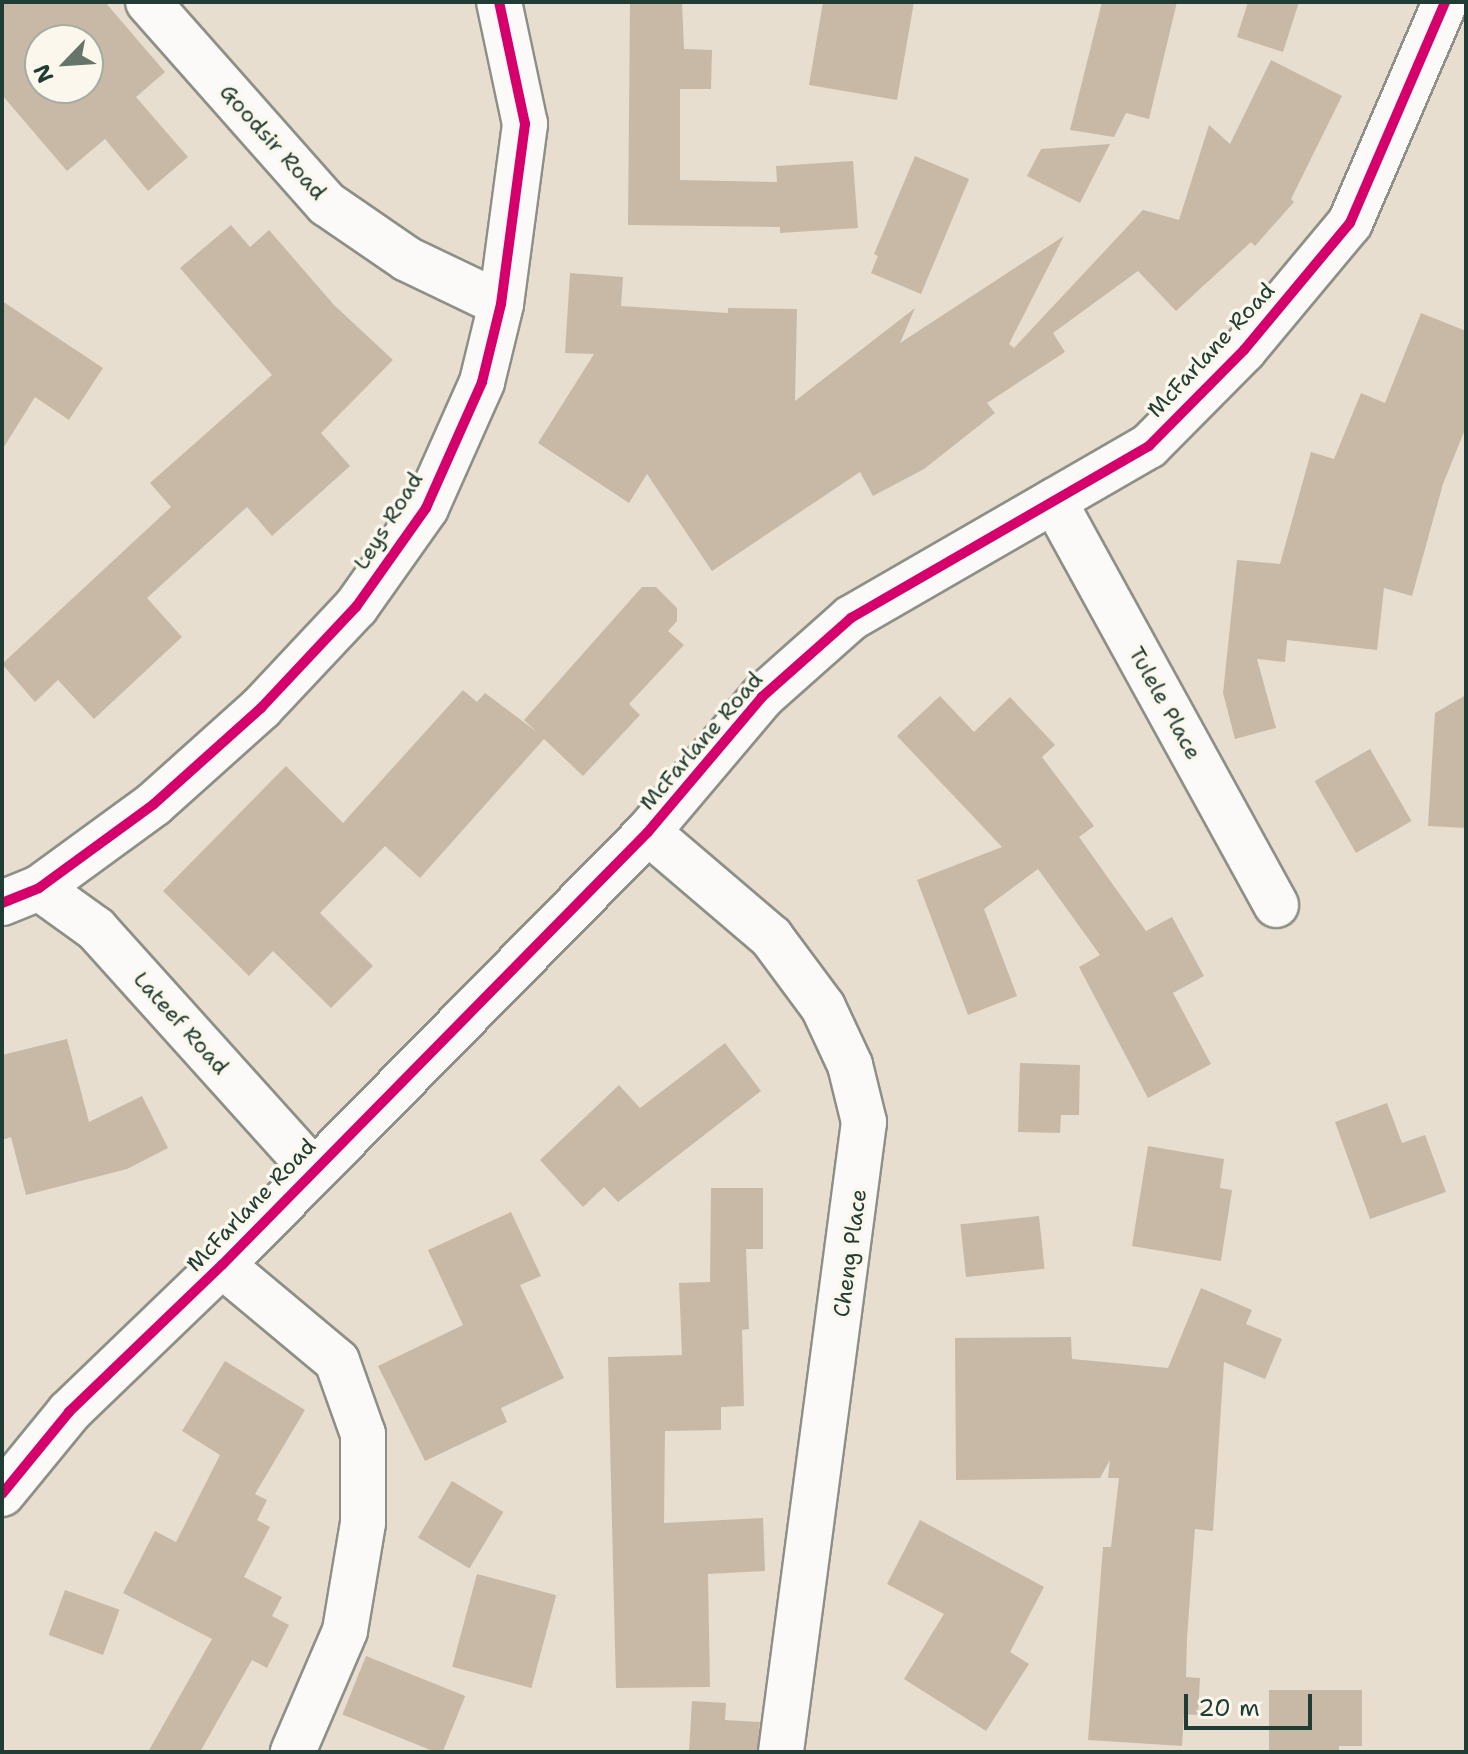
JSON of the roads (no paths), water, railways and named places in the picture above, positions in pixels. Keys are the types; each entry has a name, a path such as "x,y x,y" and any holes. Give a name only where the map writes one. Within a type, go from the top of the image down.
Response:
{"street":[{"name":"Goodsir Road","path":"148,2 327,204 407,259 501,304"},
{"name":"Leys Road","path":"20,896 154,804 261,708 356,607 426,508 482,382 501,304 525,124 499,2"},
{"name":"McFarlane Road","path":"2,1494 69,1412 222,1265 312,1169 648,832 762,697 851,618 1149,446 1244,350 1350,223 1445,2"},
{"name":"Tulele Place","path":"1054,501 1276,905"},
{"name":"Cheng Place","path":"648,832 780,949 823,1007 850,1065 864,1122 781,1752"},
{"name":"Lateef Road","path":"20,896 96,929 312,1169"},
{"path":"222,1265 337,1361 363,1434 363,1523 345,1631 293,1752"}]}
